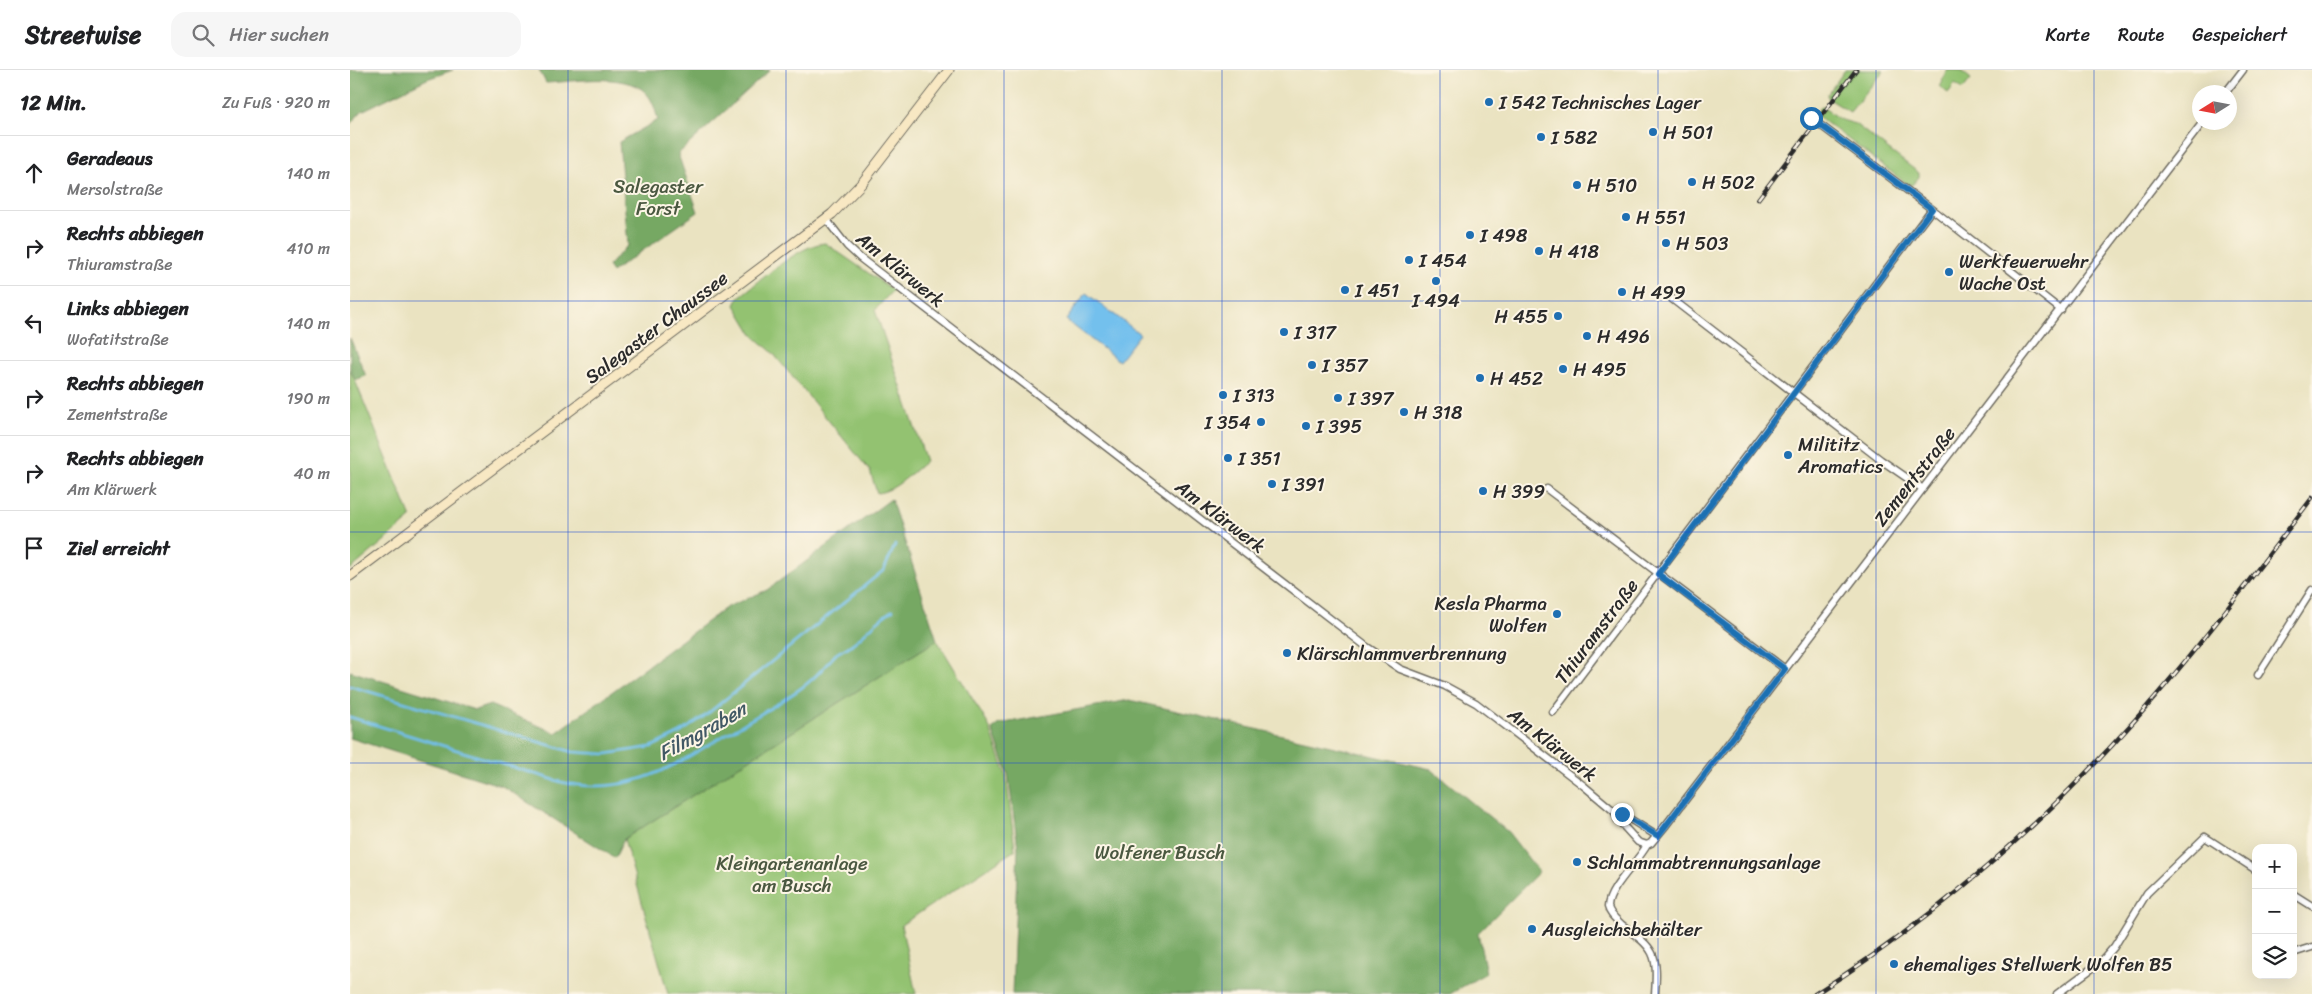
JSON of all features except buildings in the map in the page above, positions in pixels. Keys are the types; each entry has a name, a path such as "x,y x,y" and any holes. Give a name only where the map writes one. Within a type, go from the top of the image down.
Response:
{"main road":[{"name":"Salegaster Chaussee","path":"350,576 826,219 862,184 948,70"}],"street":[{"path":"2231,85 2243,70"},
{"path":"1813,119 2061,310"},
{"name":"Zementstraße","path":"1646,845 1658,836 2197,130"},
{"name":"Thiuramstraße","path":"1553,712 1932,209"},
{"name":"Am Klärwerk","path":"826,219 847,246 860,258 1367,647 1400,669 1445,686 1468,698 1615,812 1622,814 1658,836"},
{"path":"1672,299 1881,460 1923,489"},
{"path":"1547,489 1785,669"},
{"path":"2258,675 2312,590"},
{"name":"Am Klärwerk","path":"1615,812 1618,820 1638,842 1646,845"},
{"path":"2057,994 2102,960 2114,947 2147,893 2205,837 2252,867"},
{"path":"1646,845 1640,857 1611,895 1608,907 1615,919 1650,948 1656,963 1655,994"},
{"path":"2297,897 2312,906"},
{"path":"2297,952 2312,947"}],"green space":[{"path":"350,70 453,70 427,79 362,111 350,124"},
{"name":"Salegaster Forst","path":"539,70 770,70 678,154 698,212 612,272 608,266 628,245 619,142 658,120 654,106 642,89 631,84 602,80 546,83"},
{"path":"1845,70 1884,70 1850,112 1829,99 1827,95"},
{"path":"1948,70 1960,70 1971,79 1963,89 1955,84 1948,93 1939,86 1943,82 1941,80"},
{"path":"1821,106 1839,119 1855,124 1919,173 1919,177 1912,185 1907,184 1815,114"},
{"path":"825,243 893,290 875,310 926,461 897,485 884,492 877,493 870,471 772,352 753,335 735,305 739,297 780,264 803,250"},
{"path":"350,338 366,376 355,380 350,368"},
{"path":"350,368 411,518 350,570"},
{"path":"891,499 937,640 624,839 615,858 502,786 350,738 350,671 475,710 490,705 556,733 727,607 767,590"},
{"name":"Kleingartenanlage am Busch","path":"937,640 989,726 1006,775 1015,850 901,925 916,994 668,994 624,839"},
{"name":"Wolfener Busch","path":"1129,700 1431,769 1508,832 1539,872 1478,933 1486,973 1450,994 1012,994 1018,848 1008,774 992,729 999,724"}],"water":[{"path":"1086,293 1140,334 1119,361 1066,320"}],"waterway":[{"path":"350,686 573,752 606,754 651,747 680,733 706,715 884,570 895,545"},
{"name":"Filmgraben","path":"350,717 561,782 588,786 612,785 635,781 677,763 785,699 814,678 836,654 893,610"}],"railway":[{"path":"1758,199 1856,70"},
{"path":"1815,994 1859,965 1944,902 1985,868 2062,797 2135,720 2181,666 2312,498"}],"place":[{"name":"I 542 Technisches Lager","path":"1489,102"},
{"name":"H 501","path":"1653,132"},
{"name":"I 582","path":"1541,137"},
{"name":"H 502","path":"1692,182"},
{"name":"H 510","path":"1577,185"},
{"name":"H 551","path":"1626,217"},
{"name":"I 498","path":"1470,235"},
{"name":"H 503","path":"1666,243"},
{"name":"H 418","path":"1539,251"},
{"name":"I 454","path":"1409,260"},
{"name":"Werkfeuerwehr Wache Ost","path":"1949,272"},
{"name":"I 494","path":"1436,281"},
{"name":"I 451","path":"1345,290"},
{"name":"H 499","path":"1622,292"},
{"name":"H 455","path":"1558,316"},
{"name":"I 317","path":"1284,332"},
{"name":"H 496","path":"1587,336"},
{"name":"I 357","path":"1312,365"},
{"name":"H 495","path":"1563,369"},
{"name":"H 452","path":"1480,378"},
{"name":"I 313","path":"1223,395"},
{"name":"I 397","path":"1338,398"},
{"name":"H 318","path":"1404,412"},
{"name":"I 354","path":"1261,422"},
{"name":"I 395","path":"1306,426"},
{"name":"Milititz Aromatics","path":"1788,455"},
{"name":"I 351","path":"1228,458"},
{"name":"I 391","path":"1272,484"},
{"name":"H 399","path":"1483,491"},
{"name":"Kesla Pharma Wolfen","path":"1557,614"},
{"name":"Klärschlammverbrennung","path":"1287,653"},
{"name":"Schlammabtrennungsanlage","path":"1577,862"},
{"name":"Ausgleichsbehälter","path":"1532,929"},
{"name":"ehemaliges Stellwerk Wolfen B5","path":"1894,964"}],"route":[{"path":"1622,814 1658,836 1785,669 1658,574 1932,209 1811,118"}]}
